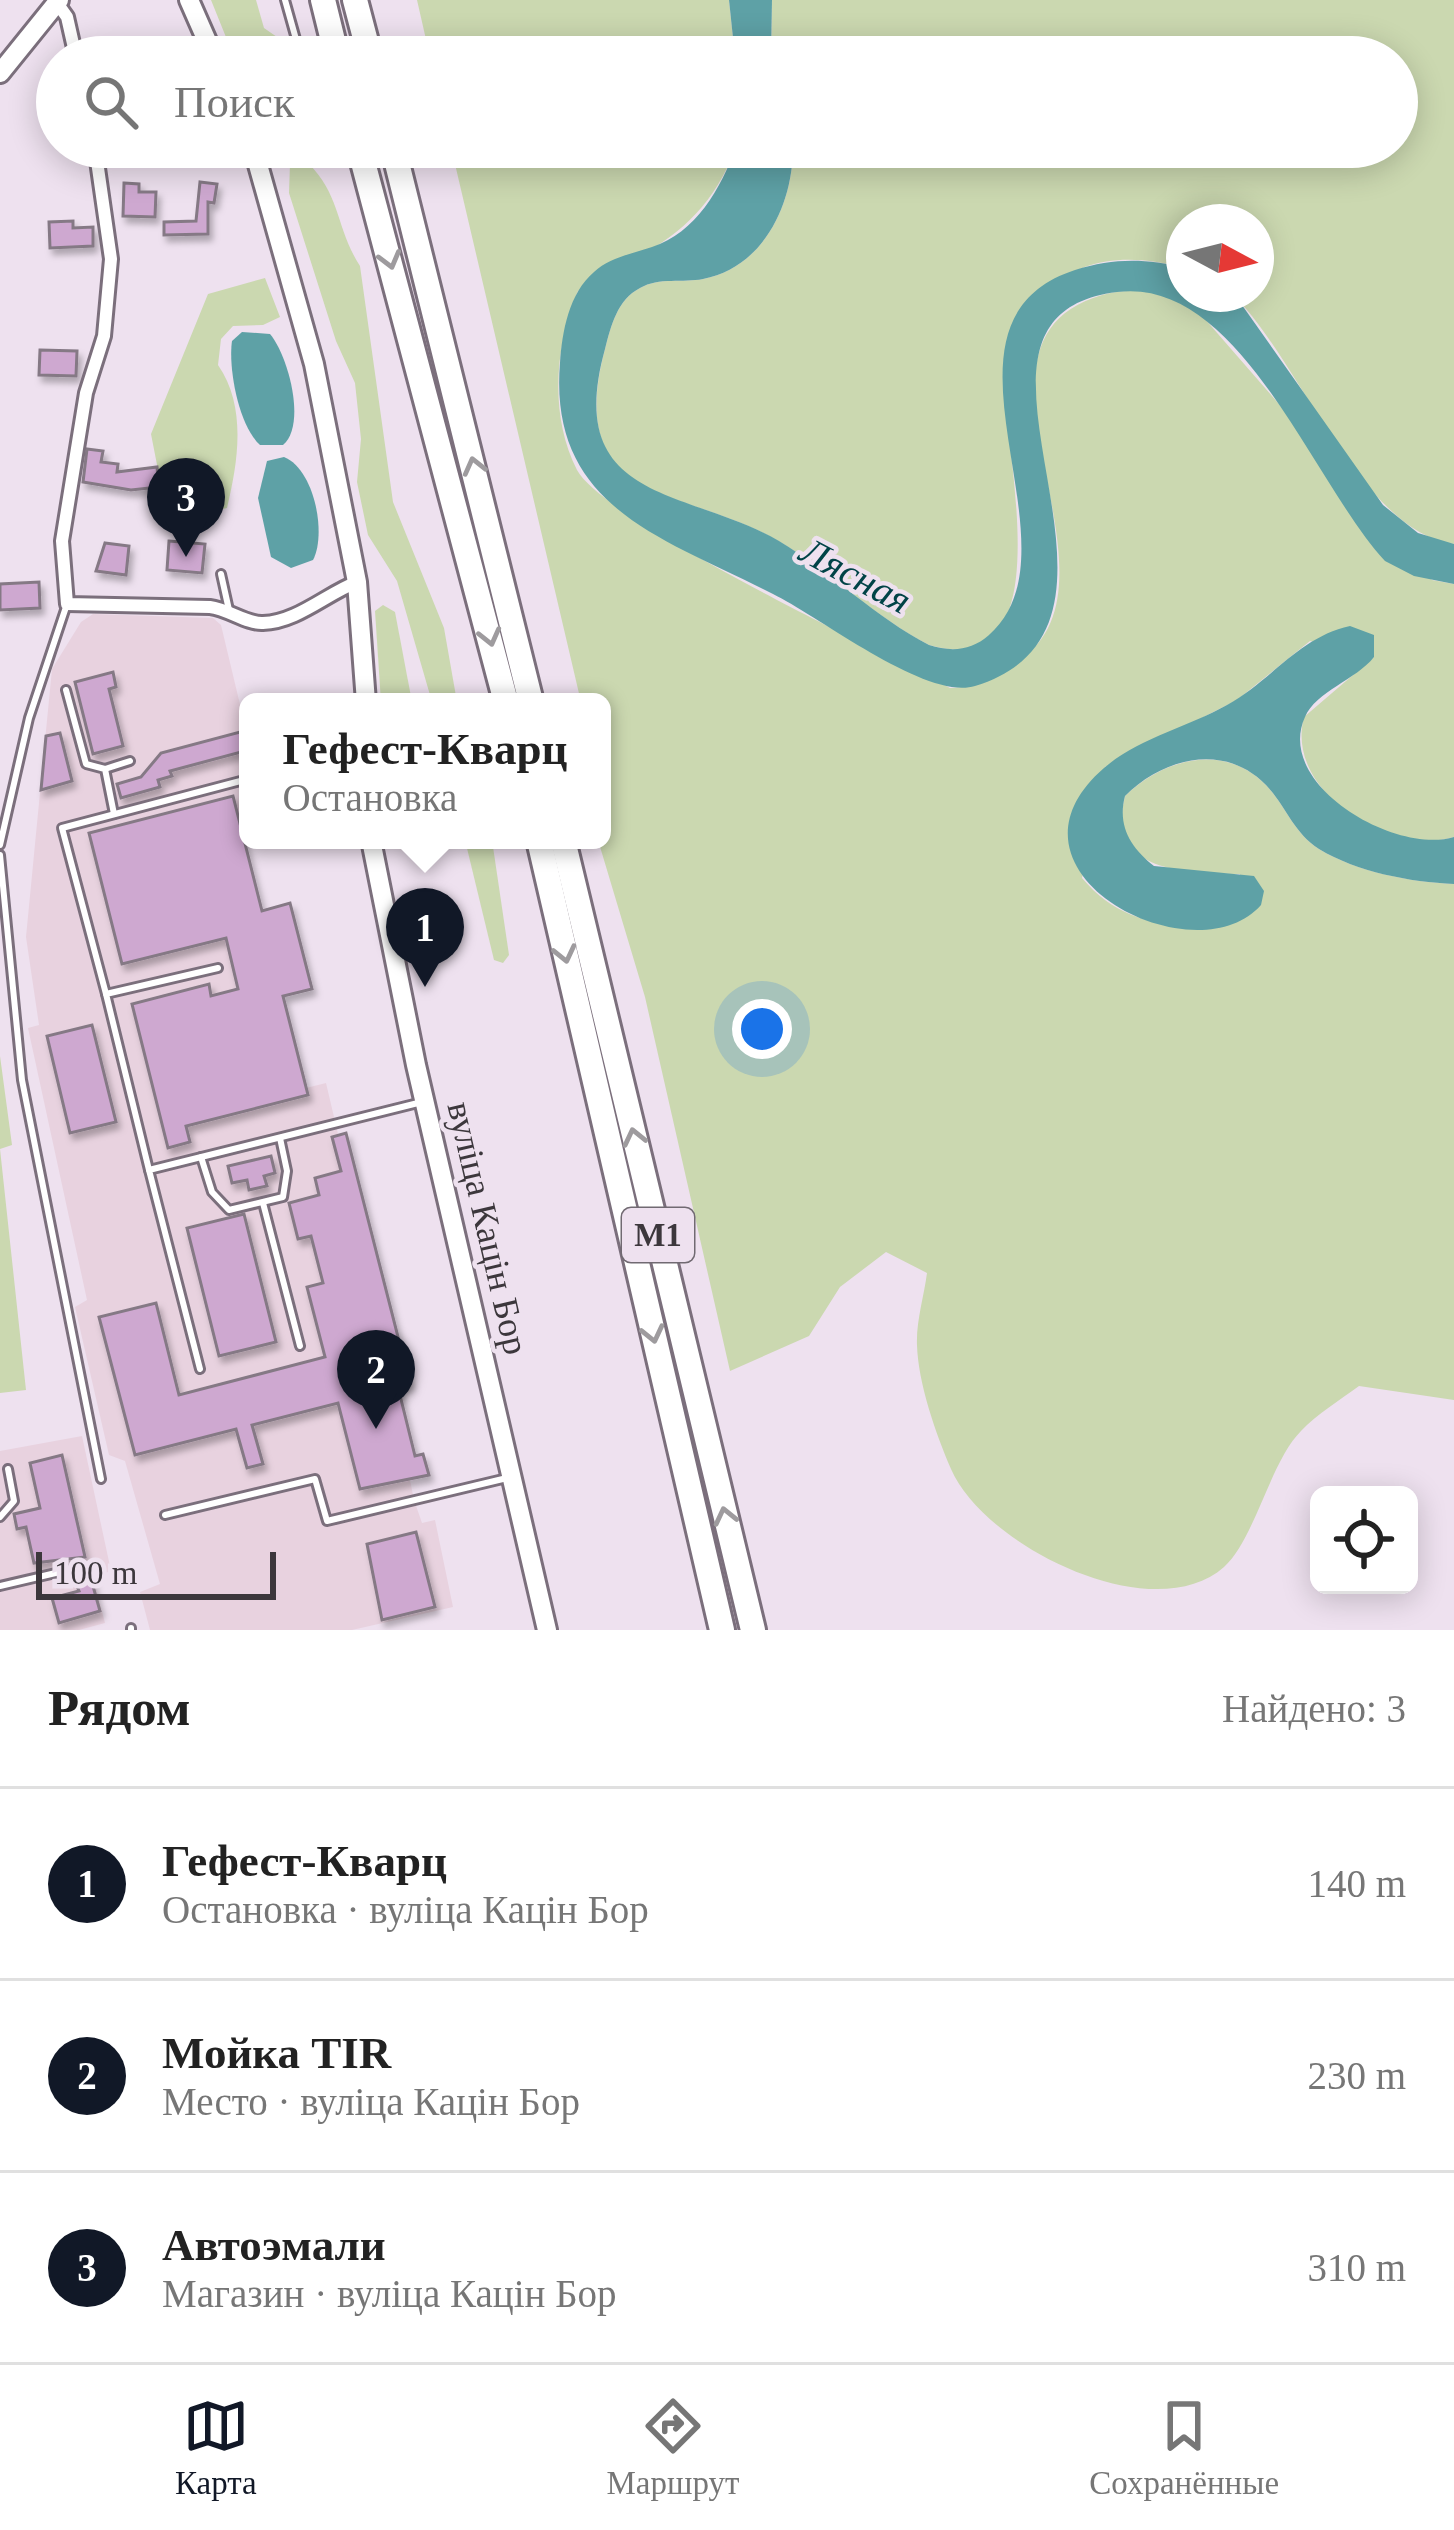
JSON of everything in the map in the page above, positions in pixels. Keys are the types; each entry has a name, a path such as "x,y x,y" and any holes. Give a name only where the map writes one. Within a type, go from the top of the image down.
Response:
{"highway":[{"path":"323,0 332,36"},
{"path":"356,0 365,36"},
{"path":"365,168 504,693"},
{"path":"398,168 529,693"},
{"name":"М1","path":"541,849 722,1630"},
{"name":"М1","path":"565,849 752,1630"}],"main road":[{"path":"189,0 205,36"},
{"path":"0,73 57,1"},
{"path":"259,168 314,364 358,582 365,693"},
{"name":"вуліца Кацін Бор","path":"373,849 547,1630"}],"street":[{"path":"57,1 71,36"},
{"path":"98,168 111,259 104,336 86,393 62,541 67,604 229,610 258,624 292,618 324,595 358,582"}],"lane":[{"path":"285,0 295,36"},
{"path":"221,574 229,610"},
{"path":"0,845 28,718 67,604"},
{"path":"66,690 86,764 105,769 130,761"},
{"path":"105,769 114,814"},
{"path":"200,1369 62,827 239,781"},
{"path":"0,855 22,1080 101,1479"},
{"path":"106,994 218,968"},
{"path":"149,1171 426,1102"},
{"path":"201,1157 212,1192 230,1210 263,1203 283,1197 287,1171 280,1138"},
{"path":"263,1203 300,1346"},
{"path":"0,1517 14,1501 8,1469"},
{"path":"165,1515 314,1478 327,1521 510,1477"},
{"path":"0,1586 77,1568"}],"shaded area":[{"path":"93,614 213,618 221,625 239,700 239,849 247,849 306,1088 326,1083 338,1134 346,1133 410,1384 398,1388 415,1456 423,1454 429,1475 410,1480 414,1500 422,1523 435,1520 453,1607 352,1630 150,1630 140,1592 160,1584 125,1461 109,1455 75,1307 87,1300 28,1028 39,1025 26,937 52,669 81,622"},
{"path":"82,1436 111,1571 93,1577 105,1623 79,1630 0,1630 0,1451"}],"green space":[{"path":"211,0 256,0 264,28 276,36 226,36"},
{"path":"417,0 729,0 733,36 425,36"},
{"path":"772,0 1454,0 1454,544 1420,533 1389,509 1360,476 1248,312 1274,312 1274,204 1166,204 1166,264 1111,261 1077,270 1048,292 1017,327 1005,351 1004,383 1018,538 1015,587 1001,626 974,647 929,645 771,537 638,482 615,463 601,436 597,399 605,349 626,299 647,285 703,279 743,261 771,230 792,168 1418,168 1418,36 771,36"},
{"path":"290,168 312,168 333,201 360,266 393,502 444,628 455,693 429,693 397,581 368,535 357,482 361,439 355,383 336,341 289,193"},
{"path":"456,168 726,168 708,199 673,235 578,291 564,334 558,380 562,426 577,470 598,493 689,552 950,688 993,677 1017,662 1049,626 1059,580 1036,416 1036,366 1052,326 1093,298 1120,291 1166,297 1166,312 1199,312 1432,580 1454,584 1454,837 1428,841 1401,837 1373,827 1326,793 1310,770 1302,744 1304,717 1374,657 1310,641 1237,700 1105,767 1082,878 1116,907 1155,922 1241,919 1240,874 1156,864 1127,841 1122,822 1125,796 1140,783 1175,765 1213,760 1232,763 1266,785 1303,835 1334,857 1385,874 1454,884 1454,1400 1359,1386 1321,1413 1290,1445 1254,1520 1224,1567 1193,1584 1156,1589 1115,1584 1073,1570 998,1526 969,1498 945,1455 918,1360 927,1273 886,1252 840,1287 809,1336 730,1371 645,997 601,849 611,849 611,693 579,693"},
{"path":"265,278 280,317 263,325 233,326 221,339 218,365 233,399 238,435 227,508 168,521 151,434 208,294"},
{"path":"383,605 395,612 410,693 380,693 375,611"},
{"path":"467,849 493,849 509,955 503,963 494,960"},
{"path":"0,1056 12,1145 0,1149"},
{"path":"0,1149 26,1390 0,1393"}],"water":[{"path":"729,0 772,0 771,36 733,36"},
{"path":"727,168 792,168 771,230 743,261 703,279 655,283 626,299 607,340 596,400 601,437 617,464 642,483 779,541 890,621 929,645 953,649 989,635 1014,597 1021,549 1003,386 1007,337 1029,297 1075,270 1103,263 1166,264 1166,298 1117,292 1062,314 1039,355 1037,411 1056,540 1055,601 1031,652 975,686 954,687 902,670 773,594 655,535 594,485 573,453 561,413 560,363 565,326 578,291 600,267 682,231 714,193"},
{"path":"1193,312 1247,312 1383,505 1418,533 1454,544 1454,584 1414,576 1385,561 1270,392 1237,350"},
{"path":"242,332 270,334 283,357 294,422 283,445 260,445 241,411 231,353 232,341"},
{"path":"284,457 303,474 310,488 319,534 313,560 291,568 271,557 258,498 267,461"},
{"path":"1350,626 1374,635 1374,657 1310,708 1300,742 1307,767 1323,790 1373,825 1430,840 1454,837 1454,884 1384,874 1334,857 1303,835 1266,785 1232,763 1213,760 1175,764 1140,783 1125,796 1125,827 1133,844 1154,866 1254,876 1264,891 1261,905 1230,925 1192,930 1151,922 1113,904 1084,877 1069,844 1074,807 1104,768 1132,749 1227,705 1315,640"}],"building":[{"path":"200,182 217,184 214,203 208,202 208,234 164,235 164,222 196,221"},
{"path":"124,183 139,184 139,192 156,192 155,217 123,216"},
{"path":"73,221 73,228 93,227 93,246 50,248 49,222"},
{"path":"40,350 77,351 76,376 39,375"},
{"path":"87,449 103,451 101,462 118,464 117,472 157,467 159,487 131,490 83,482"},
{"path":"169,541 205,544 202,573 167,570"},
{"path":"105,543 129,546 126,575 96,571"},
{"path":"39,582 40,608 0,610 0,584"},
{"path":"113,672 116,687 109,689 123,746 93,754 75,682"},
{"path":"239,732 239,753 170,771 172,776 158,780 160,787 121,798 117,784 141,777 161,753"},
{"path":"60,733 72,781 41,790 46,736"},
{"path":"233,796 239,849 246,849 262,911 290,903 312,989 283,996 308,1095 186,1126 190,1142 168,1148 132,1004 209,984 211,996 238,989 226,938 122,964 89,833"},
{"path":"92,1025 116,1122 70,1133 47,1036"},
{"path":"346,1133 410,1384 398,1387 415,1456 423,1454 429,1475 360,1489 338,1403 252,1425 263,1464 247,1468 236,1429 135,1455 99,1317 156,1303 179,1395 325,1357 307,1287 323,1283 311,1236 298,1239 289,1203 319,1195 315,1178 341,1171 332,1137"},
{"path":"271,1156 275,1173 264,1176 267,1186 249,1190 247,1180 232,1183 228,1166"},
{"path":"244,1214 276,1342 219,1356 187,1228"},
{"path":"62,1455 85,1557 34,1563 26,1527 17,1529 14,1514 40,1508 30,1463"},
{"path":"416,1532 435,1607 382,1620 367,1544"},
{"path":"91,1579 100,1611 59,1623 52,1598 79,1591 76,1584"}],"place":[{"name":"Автоэмали","path":"186,557"},
{"name":"Гефест-Кварц","path":"425,987"},
{"name":"Мойка TIR","path":"376,1429"}],"water label":[{"name":"Лясная","path":"856,575"}]}
